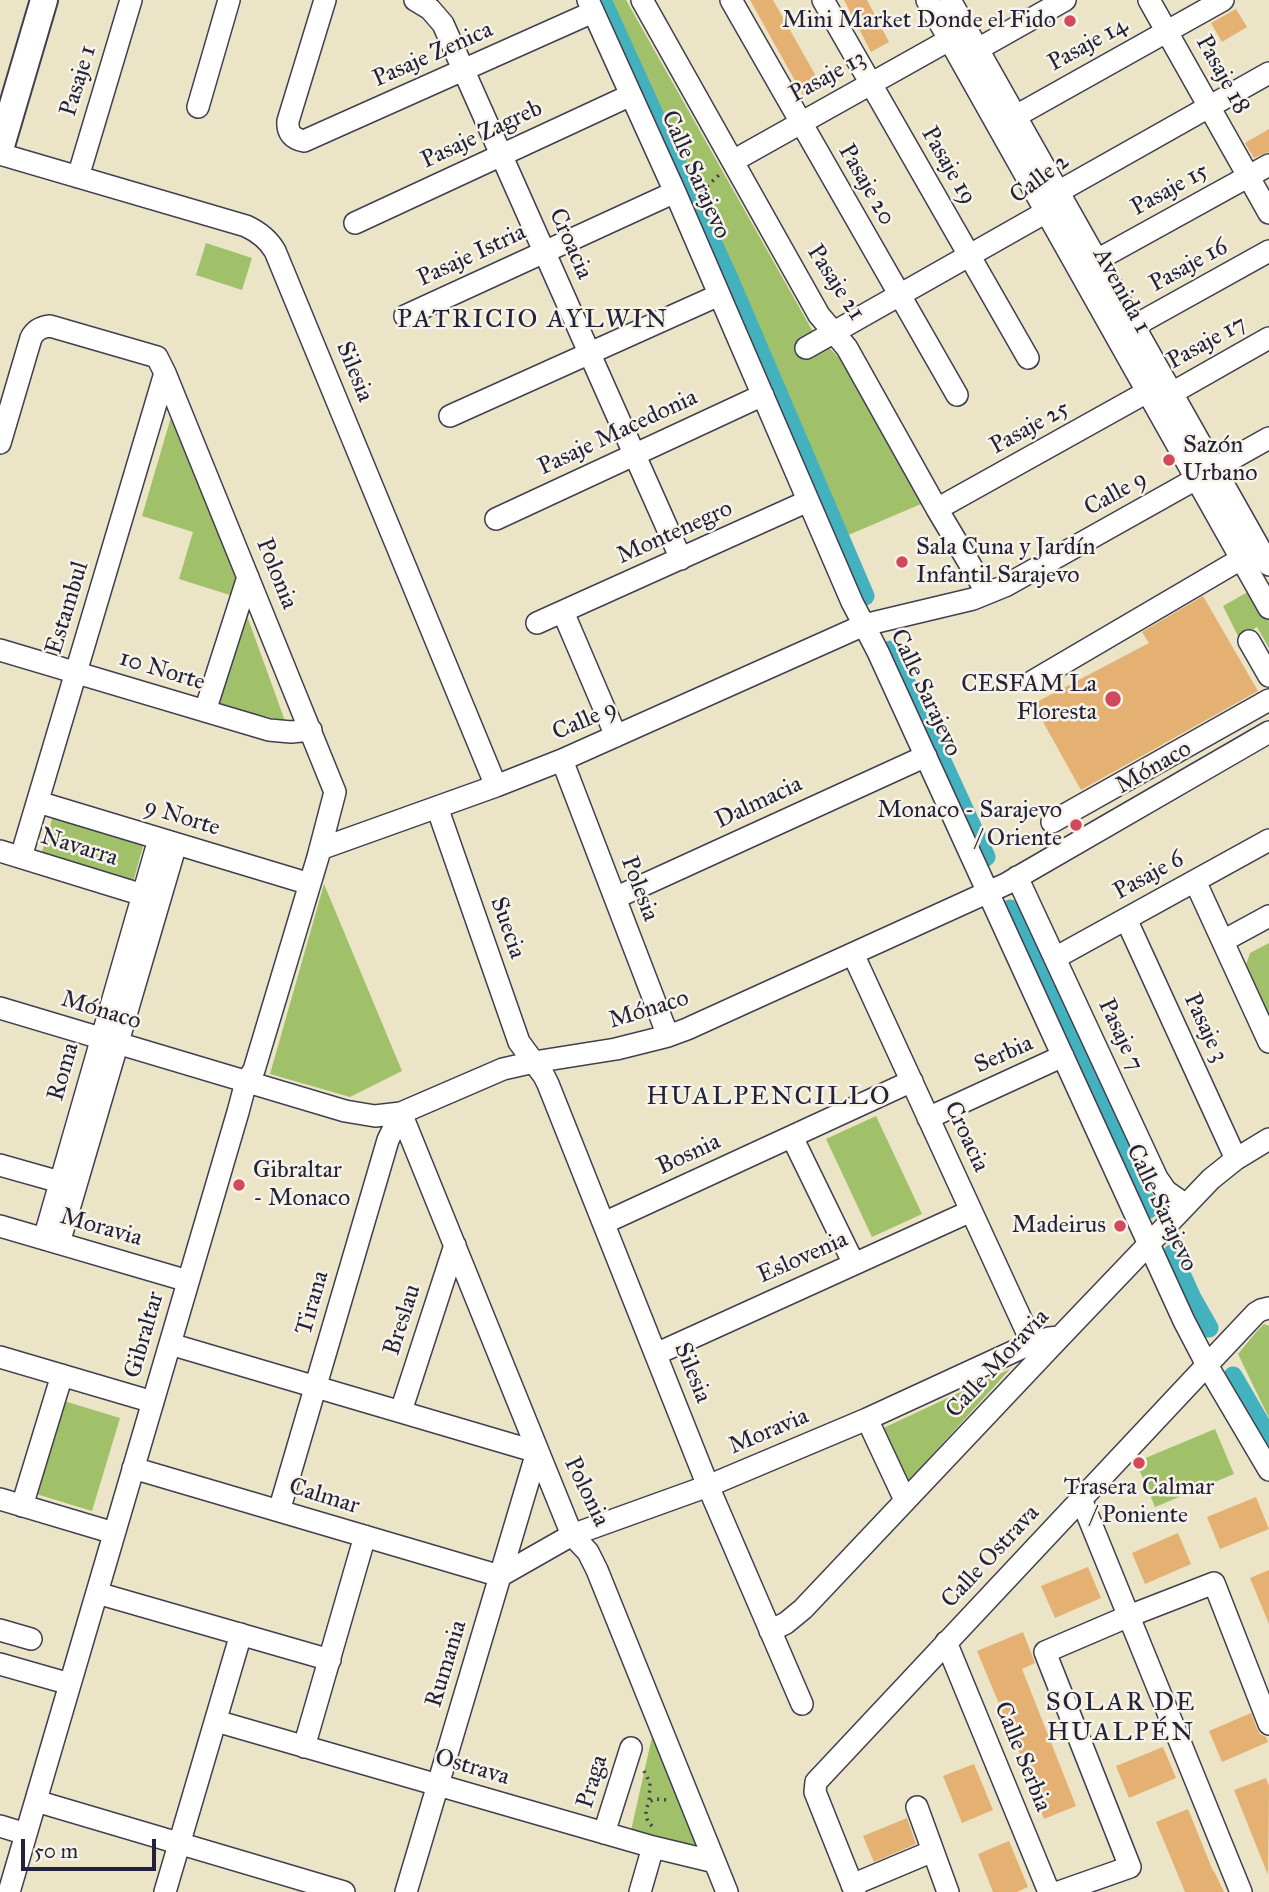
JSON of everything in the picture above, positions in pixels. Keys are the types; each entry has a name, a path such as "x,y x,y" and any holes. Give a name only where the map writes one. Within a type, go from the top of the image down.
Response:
{"main road":[{"path":"0,149 6,109 44,0"}],"street":[{"name":"Pasaje 1","path":"78,177 131,0"},
{"path":"198,107 229,0"},
{"name":"Pasaje Zenica","path":"325,0 288,121 288,130 294,138 304,141 464,70 590,6"},
{"name":"Pasaje 21","path":"642,0 819,315 847,348 987,593"},
{"name":"Pasaje 20","path":"731,0 957,395"},
{"name":"Pasaje 19","path":"823,0 1028,358"},
{"name":"Avenida 1","path":"927,0 1147,392 1260,556 1269,608"},
{"name":"Avenida 1","path":"950,0 1172,393 1206,474"},
{"path":"978,49 1065,0"},
{"name":"Pasaje 18","path":"1149,0 1269,213"},
{"name":"Pasaje 14","path":"1016,116 1223,0"},
{"name":"Croacia","path":"420,1 443,24 681,559"},
{"name":"Calle Sarajevo","path":"590,6 675,192 852,602 926,756 1148,1244 1207,1365 1269,1469"},
{"name":"Pasaje 13","path":"733,161 949,40"},
{"name":"Calle 2","path":"806,348 1046,212 1058,191 1269,73"},
{"name":"Pasaje Zagreb","path":"355,223 631,95"},
{"name":"Silesia","path":"0,154 246,226 256,230 270,243 496,786"},
{"name":"Pasaje 15","path":"1097,260 1269,165"},
{"name":"Pasaje Istria","path":"405,316 675,192"},
{"name":"Pasaje 16","path":"1134,326 1269,251"},
{"path":"450,416 719,295"},
{"path":"0,443 31,338 39,328 50,327 155,355 165,373"},
{"name":"Pasaje 17","path":"1172,393 1269,338"},
{"name":"Polonia","path":"165,373 335,795"},
{"name":"Estambul","path":"21,857 165,373"},
{"name":"Pasaje 25","path":"937,509 1147,392"},
{"name":"Pasaje Macedonia","path":"496,519 763,395"},
{"name":"Calle 9","path":"320,849 562,760 864,625 987,593 1020,578 1269,438"},
{"name":"Montenegro","path":"537,623 808,501"},
{"path":"1033,681 1260,556"},
{"path":"205,711 248,577"},
{"path":"564,612 616,736"},
{"path":"1249,641 1269,676"},
{"name":"10 Norte","path":"0,650 270,730 291,733 311,730"},
{"path":"1052,822 1269,700"},
{"name":"Mónaco","path":"0,1008 360,1114 376,1116 401,1113 503,1069 615,1049 687,1029 988,892 1269,732"},
{"name":"Dalmacia","path":"615,898 926,756"},
{"name":"Polesia","path":"562,760 668,1036"},
{"name":"Gibraltar","path":"9,1892 246,1082 254,1070 335,795"},
{"name":"9 Norte","path":"38,802 310,884"},
{"name":"Suecia","path":"436,807 519,1042 534,1062"},
{"name":"Pasaje 6","path":"1055,958 1269,840"},
{"name":"Roma","path":"52,1241 151,889 167,841"},
{"name":"Navarra","path":"0,851 151,889"},
{"name":"Pasaje 7","path":"1017,877 1157,1178 1166,1191 1186,1205"},
{"path":"1195,881 1269,1042"},
{"path":"1223,941 1269,916"},
{"name":"Pasaje 3","path":"1126,919 1236,1158"},
{"name":"Croacia","path":"853,954 1032,1343"},
{"name":"Roma","path":"52,1241 60,1182 109,1042"},
{"name":"Serbia","path":"928,1118 1063,1056"},
{"name":"Silesia","path":"534,1062 548,1084 708,1486 802,1704"},
{"name":"Bosnia","path":"604,1223 912,1082"},
{"name":"Polonia","path":"401,1113 537,1452 572,1535 587,1552 597,1570 727,1892"},
{"name":"Tirana","path":"279,1511 388,1140 401,1113"},
{"path":"792,1137 854,1264"},
{"name":"Calle Moravia","path":"770,1631 786,1623 803,1609 1186,1205 1236,1158 1269,1139"},
{"path":"0,1165 60,1182"},
{"name":"Eslovenia","path":"656,1354 971,1210"},
{"name":"Moravia","path":"0,1226 188,1281"},
{"name":"Breslau","path":"401,1412 455,1245"},
{"path":"1207,1365 1256,1313 1269,1308"},
{"name":"Moravia","path":"500,1576 572,1535 708,1486 867,1419 1032,1343 1060,1337"},
{"path":"170,1344 537,1452"},
{"path":"0,1357 153,1402"},
{"name":"Calle Ostrava","path":"854,1888 815,1792 814,1785 818,1779 1207,1365"},
{"path":"22,1506 62,1375"},
{"path":"867,1419 905,1500"},
{"name":"Rumania","path":"407,1892 537,1452"},
{"name":"Calmar","path":"133,1468 500,1576"},
{"path":"0,1499 114,1533"},
{"path":"1081,1499 1241,1892"},
{"path":"304,1747 365,1536"},
{"path":"1059,1892 1130,1867 1045,1652 1214,1583 1269,1724"},
{"path":"97,1593 330,1660"},
{"path":"0,1630 31,1639"},
{"path":"165,1892 241,1634"},
{"name":"Calle Serbia","path":"946,1642 1049,1892"},
{"path":"0,1664 70,1684"},
{"name":"Ostrava","path":"216,1721 715,1863"},
{"name":"Praga","path":"604,1832 631,1748"},
{"path":"36,1801 344,1892"},
{"path":"917,1807 948,1892"},
{"path":"0,1826 26,1834"},
{"path":"640,1892 653,1847"},
{"path":"854,1888 933,1850"}],"path":[{"path":"700,195 733,161"},
{"path":"674,1803 667,1799 649,1802 646,1818 657,1830 666,1834 674,1852"}],"green space":[{"path":"594,0 626,0 812,330 844,363 921,504 839,539"},
{"path":"206,243 252,258 242,290 196,275"},
{"path":"171,417 238,580 233,596 179,579 193,532 142,516"},
{"path":"1253,589 1269,617 1269,648 1257,627 1239,638 1223,606"},
{"path":"242,602 285,721 218,705"},
{"path":"53,816 144,843 133,882 41,855"},
{"path":"324,884 402,1071 350,1097 270,1074"},
{"path":"1269,943 1269,1015 1246,965 1250,953"},
{"path":"876,1116 922,1214 872,1237 826,1139"},
{"path":"1264,1324 1269,1326 1269,1418 1238,1354"},
{"path":"1010,1369 904,1486 879,1430"},
{"path":"64,1401 120,1418 92,1511 36,1494"},
{"path":"1215,1429 1234,1474 1155,1507 1136,1462"},
{"path":"654,1728 710,1868 628,1844"}],"building":[{"path":"750,0 773,0 821,85 803,95"},
{"path":"844,0 867,0 889,42 871,52"},
{"path":"1236,9 1247,27 1222,42 1211,23"},
{"path":"1269,129 1269,152 1254,158 1245,143"},
{"path":"1203,596 1258,691 1081,790 1033,704 1149,643 1142,632"},
{"path":"1256,1497 1269,1529 1220,1549 1207,1517"},
{"path":"1178,1533 1191,1564 1145,1584 1132,1553"},
{"path":"1088,1567 1101,1598 1055,1618 1041,1586"},
{"path":"1269,1570 1269,1624 1250,1578"},
{"path":"1023,1632 1035,1663 1022,1669 1076,1806 1044,1819 977,1651"},
{"path":"1251,1713 1257,1729 1268,1742 1222,1762 1209,1731"},
{"path":"1163,1747 1176,1778 1129,1798 1116,1766"},
{"path":"974,1764 993,1810 962,1823 943,1776"},
{"path":"1266,1778 1269,1786 1268,1875 1234,1790"},
{"path":"1188,1809 1224,1892 1185,1892 1156,1822"},
{"path":"907,1818 916,1844 874,1862 863,1836"},
{"path":"1009,1841 1028,1887 1017,1892 993,1892 978,1854"}],"waterway":[{"path":"602,0 730,281 865,596"},
{"path":"891,650 986,857"},
{"path":"1010,909 1149,1209"},
{"path":"1172,1254 1209,1328"},
{"path":"1233,1376 1269,1438"}],"place":[{"name":"Mini Market Donde el Fido","path":"1070,21"},
{"name":"Sazón Urbano","path":"1169,460"},
{"name":"Sala Cuna y Jardín Infantil Sarajevo","path":"902,562"},
{"name":"CESFAM La Floresta","path":"1113,699"},
{"name":"Monaco - Sarajevo / Oriente","path":"1076,825"},
{"name":"Gibraltar - Monaco","path":"239,1185"},
{"name":"Madeirus","path":"1120,1226"},
{"name":"Trasera Calmar / Poniente","path":"1139,1463"}],"district":[{"name":"PATRICIO AYLWIN","path":"533,321"},
{"name":"HUALPENCILLO","path":"769,1098"},
{"name":"SOLAR DE HUALPÉN","path":"1121,1719"}]}
